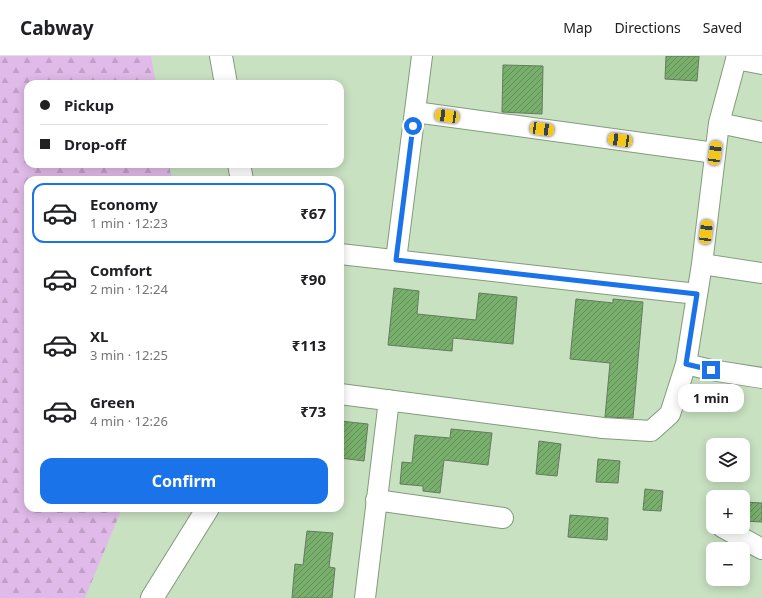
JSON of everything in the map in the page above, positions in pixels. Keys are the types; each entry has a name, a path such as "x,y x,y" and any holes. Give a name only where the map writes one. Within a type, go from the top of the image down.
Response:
{"main road":[{"path":"221,56 225,80"},
{"path":"152,598 206,512"}],"street":[{"path":"396,260 422,56"},
{"path":"344,394 603,428 651,431 670,414 686,364 702,264 719,122 737,57 762,64"},
{"path":"415,112 715,153"},
{"path":"719,122 762,132"},
{"path":"344,254 697,294"},
{"path":"702,264 762,273"},
{"path":"686,364 711,370 762,378"},
{"path":"365,598 389,400"},
{"path":"376,500 503,518"},
{"path":"735,534 762,549"}],"green space":[{"path":"0,56 151,56 155,80 24,80 24,168 170,168 171,176 24,176 24,512 120,512 85,598 0,598"}],"building":[{"path":"666,56 699,56 697,81 665,79"},
{"path":"503,65 543,66 542,114 502,112"},
{"path":"394,288 419,291 417,314 476,320 479,293 517,297 513,344 453,338 452,351 388,345"},
{"path":"576,299 613,303 613,299 643,302 633,418 605,417 610,363 570,359"},
{"path":"344,421 368,424 364,461 344,458"},
{"path":"451,429 492,433 488,465 444,460 440,493 423,491 423,486 400,484 402,462 412,463 415,435 450,438"},
{"path":"539,441 561,444 557,476 536,474"},
{"path":"598,459 620,461 618,483 596,482"},
{"path":"645,489 663,491 661,511 643,510"},
{"path":"750,502 762,503 762,522 750,521"},
{"path":"570,515 608,518 607,540 568,537"},
{"path":"307,531 333,533 329,567 335,568 332,598 292,598 295,564 303,565"}],"route":[{"path":"413,126 396,260 697,294 686,364 711,370"}]}
